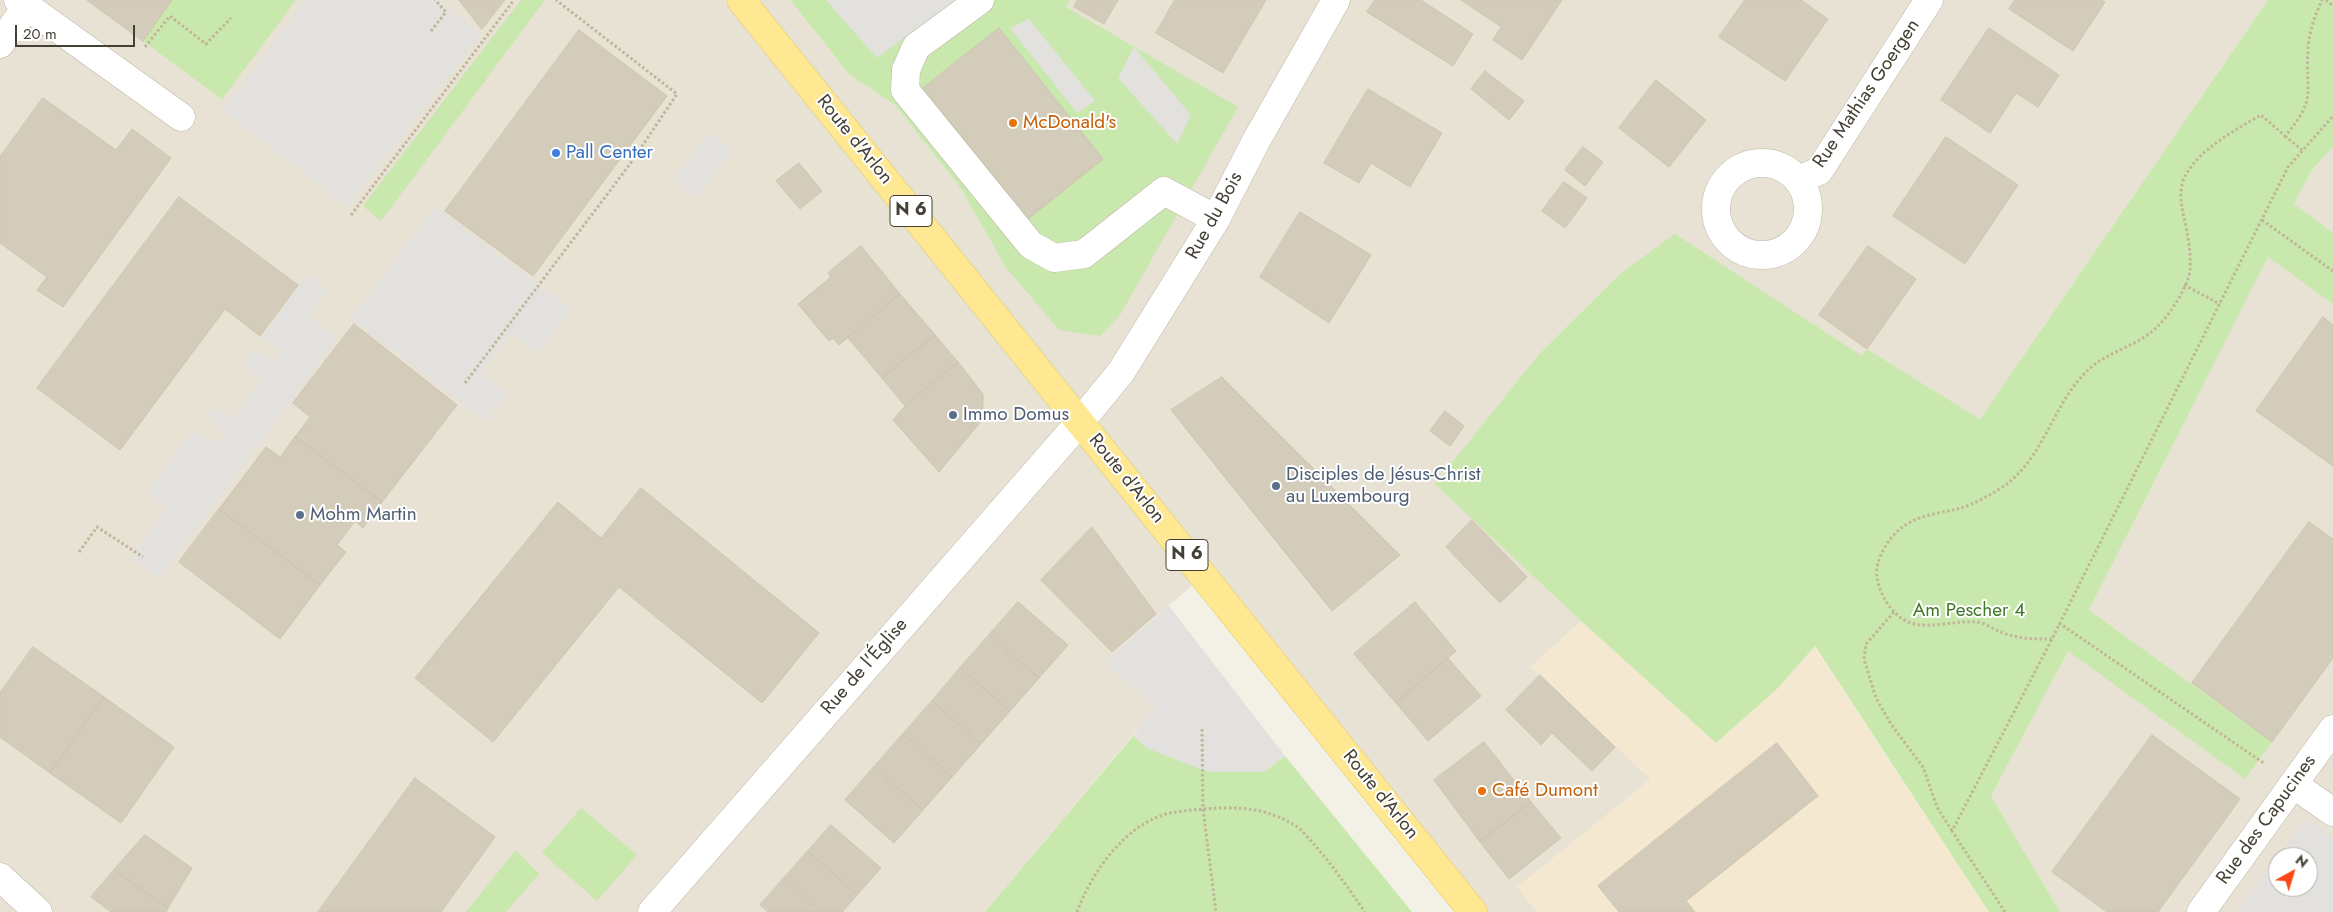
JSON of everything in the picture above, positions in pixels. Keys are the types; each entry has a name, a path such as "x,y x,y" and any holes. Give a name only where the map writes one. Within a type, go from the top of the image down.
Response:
{"main road":[{"name":"Route d'Arlon","path":"741,0 1473,912"}],"street":[{"path":"980,0 916,47 906,70 906,90 1030,245 1054,258 1084,254 1164,191 1216,219"},
{"name":"Rue du Bois","path":"1080,422 1121,372 1216,219 1256,141 1336,0"},
{"name":"Rue Mathias Goergen","path":"1799,180 1819,171 1929,0"},
{"path":"0,44 22,3 181,117"},
{"name":"Rue de l'Église","path":"652,912 1080,422"},
{"name":"Rue des Capucines","path":"2201,912 2333,729"},
{"path":"2293,784 2333,812"},
{"path":"0,877 38,912"}],"path":[{"path":"431,31 446,12 435,0"},
{"path":"350,215 514,0"},
{"path":"465,383 630,164 677,94 556,0"},
{"path":"2285,136 2300,119 2308,99 2308,50 2310,35 2324,0 2333,6"},
{"path":"122,74 170,16 206,44 231,18"},
{"path":"2052,639 2025,639 1980,623 1928,624 1909,622 1894,612 1884,598 1876,576 1880,558 1890,539 1904,526 1928,515 1964,508 2006,484 2030,462 2066,397 2086,371 2104,357 2134,344 2158,327 2171,310 2190,272 2189,242 2180,197 2184,179 2202,155 2221,139 2261,115 2302,150"},
{"path":"1952,831 2052,639 2288,167 2333,116"},
{"path":"2262,220 2333,271"},
{"path":"2184,286 2220,304"},
{"path":"80,552 97,527 143,557"},
{"path":"1894,612 1866,644 1864,659 1876,698 1891,724 1923,767 1937,807 2005,912"},
{"path":"2060,623 2293,784"},
{"path":"1202,729 1203,809 1216,912"},
{"path":"1076,912 1083,895 1104,860 1134,830 1168,813 1237,808 1270,812 1298,827 1332,864 1365,912"}],"shaded area":[{"path":"0,0 790,0 849,74 896,106 962,190 1005,266 1065,7 1070,0 2268,0 1980,419 1867,349 1862,357 1675,235 1622,272 1540,353 1436,484 1581,621 1531,667 1651,779 1518,887 1537,912 1473,912 1203,576 1104,662 1157,706 985,912 0,912"},
{"path":"305,0 437,0 481,35 347,207 223,110"},
{"path":"826,0 955,0 877,58"},
{"path":"1029,19 1095,101 1077,113 1010,28"},
{"path":"1134,47 1191,115 1177,144 1118,78"},
{"path":"710,132 733,150 696,197 673,179"},
{"path":"2333,147 2333,233 2294,204 2312,170"},
{"path":"435,207 571,309 538,353 511,334 481,373 507,393 486,421 351,319"},
{"path":"2268,256 2333,304 2333,912 2060,912 1991,796 2068,650 2244,778 2272,742 2089,610"},
{"path":"307,275 328,291 309,317 337,338 159,579 131,558 167,508 147,493 194,429 215,444 225,431 205,416 213,405 232,419 262,379 243,365 255,348 274,361 282,352 262,337"},
{"path":"1169,606 1285,756 1263,772 1208,772 1149,749 1133,736 1156,706 1104,662"},
{"path":"1581,621 1716,743 1777,689 1814,646 1989,912 1537,912 1517,887 1651,779 1531,667"},
{"path":"2306,819 2333,838 2333,912 2237,912 2268,870 2268,897 2318,897 2318,847 2285,847"}],"green space":[{"path":"172,0 296,0 222,99 143,41"},
{"path":"521,0 545,0 381,221 363,206"},
{"path":"790,0 1070,0 1066,7 1238,107 1120,315 1100,336 1059,330 1005,266 962,190 896,106 849,74"},
{"name":"Am Pescher 4","path":"2268,0 2333,0 2333,147 2312,170 2294,204 2333,233 2333,304 2268,257 2089,610 2272,742 2245,779 2068,651 1991,796 2060,912 1989,912 1815,646 1777,689 1716,743 1581,621 1435,484 1540,353 1622,272 1675,234 1862,356 1867,349 1980,419"},
{"path":"1133,736 1149,749 1263,772 1285,756 1412,912 985,912"},
{"path":"581,808 637,855 597,901 542,853"},
{"path":"516,850 539,874 506,912 466,912"}],"building":[{"path":"87,0 172,0 143,41"},
{"path":"459,0 505,0 482,29"},
{"path":"1078,0 1118,0 1104,24 1074,7"},
{"path":"1175,0 1266,0 1223,73 1156,33"},
{"path":"1375,0 1421,0 1473,34 1453,66 1367,12"},
{"path":"1461,0 1562,0 1522,60 1493,40 1501,27"},
{"path":"1745,0 1801,0 1828,19 1785,81 1719,37"},
{"path":"2015,0 2101,0 2105,2 2073,51 2009,9"},
{"name":"McDonald's","path":"999,28 1103,159 1028,219 923,88"},
{"path":"1989,28 2059,75 2038,107 2016,93 1990,133 1941,100"},
{"name":"Pall Center","path":"579,30 667,96 533,276 445,211"},
{"path":"1485,71 1524,101 1509,120 1471,89"},
{"path":"1656,80 1706,120 1669,167 1619,128"},
{"path":"1368,89 1442,133 1410,187 1371,163 1359,183 1324,163"},
{"path":"43,98 116,150 132,129 171,158 63,307 37,290 47,277 0,243 0,157"},
{"path":"1946,137 2018,185 1965,264 1893,216"},
{"path":"1583,147 1603,162 1585,186 1565,170"},
{"path":"799,163 822,191 800,209 776,181"},
{"path":"1564,182 1587,198 1565,228 1542,211"},
{"path":"179,197 298,285 260,336 225,309 120,450 37,388"},
{"path":"1300,212 1371,255 1329,323 1260,277"},
{"path":"861,246 900,294 839,345 833,338 829,341 798,304 831,277 828,273"},
{"path":"1868,246 1916,279 1867,349 1819,315"},
{"path":"900,294 935,335 882,378 848,338"},
{"path":"2323,317 2333,325 2333,466 2256,411"},
{"path":"354,324 457,405 382,502 295,437 310,417 293,403"},
{"path":"935,335 958,362 905,406 882,378"},
{"path":"958,362 983,394 983,419 939,472 893,420 905,406"},
{"path":"1222,377 1400,555 1332,611 1171,410"},
{"path":"1445,411 1464,426 1450,446 1430,431"},
{"name":"Mohm Martin","path":"295,437 382,502 363,528 355,521 337,545 346,552 320,585 219,509 266,447 280,457"},
{"path":"641,488 819,633 762,703 619,587 493,742 415,678 558,502 601,538"},
{"path":"219,509 320,585 280,639 179,562"},
{"path":"1472,520 1527,577 1500,603 1446,547"},
{"path":"2309,522 2333,539 2333,658 2272,742 2192,683"},
{"path":"1092,527 1156,614 1112,652 1041,580"},
{"path":"1018,602 1068,645 1039,678 989,635"},
{"path":"1415,602 1456,651 1396,703 1354,654"},
{"path":"989,635 1039,678 1010,711 960,668"},
{"path":"33,647 104,697 50,773 0,737 0,693"},
{"path":"1448,658 1481,696 1428,741 1396,703"},
{"path":"960,668 1010,711 981,744 932,701"},
{"path":"1540,675 1615,747 1592,771 1552,733 1541,745 1506,710"},
{"path":"104,697 174,747 121,823 50,773"},
{"path":"932,701 981,744 952,777 903,734"},
{"path":"903,734 952,777 923,810 874,767"},
{"path":"2152,735 2240,799 2158,912 2107,912 2052,872"},
{"name":"Café Dumont","path":"1484,742 1531,802 1480,842 1434,780"},
{"path":"1777,743 1818,796 1686,901 1695,912 1619,912 1598,886"},
{"path":"874,767 923,810 894,843 845,800"},
{"path":"415,778 495,837 441,912 318,912"},
{"path":"1531,802 1561,838 1509,879 1480,842"},
{"path":"831,825 881,868 857,895 808,851"},
{"path":"145,835 192,868 168,908 114,870"},
{"path":"808,851 857,895 842,912 822,912 784,878"},
{"path":"114,870 168,908 166,912 111,912 91,897"},
{"path":"784,878 822,912 768,912 760,905"}],"place":[{"name":"McDonald's","path":"1013,123"},
{"name":"Pall Center","path":"556,153"},
{"name":"Immo Domus","path":"953,415"},
{"name":"Disciples de Jésus-Christ au Luxembourg","path":"1276,486"},
{"name":"Mohm Martin","path":"300,515"},
{"name":"Café Dumont","path":"1482,791"}]}
